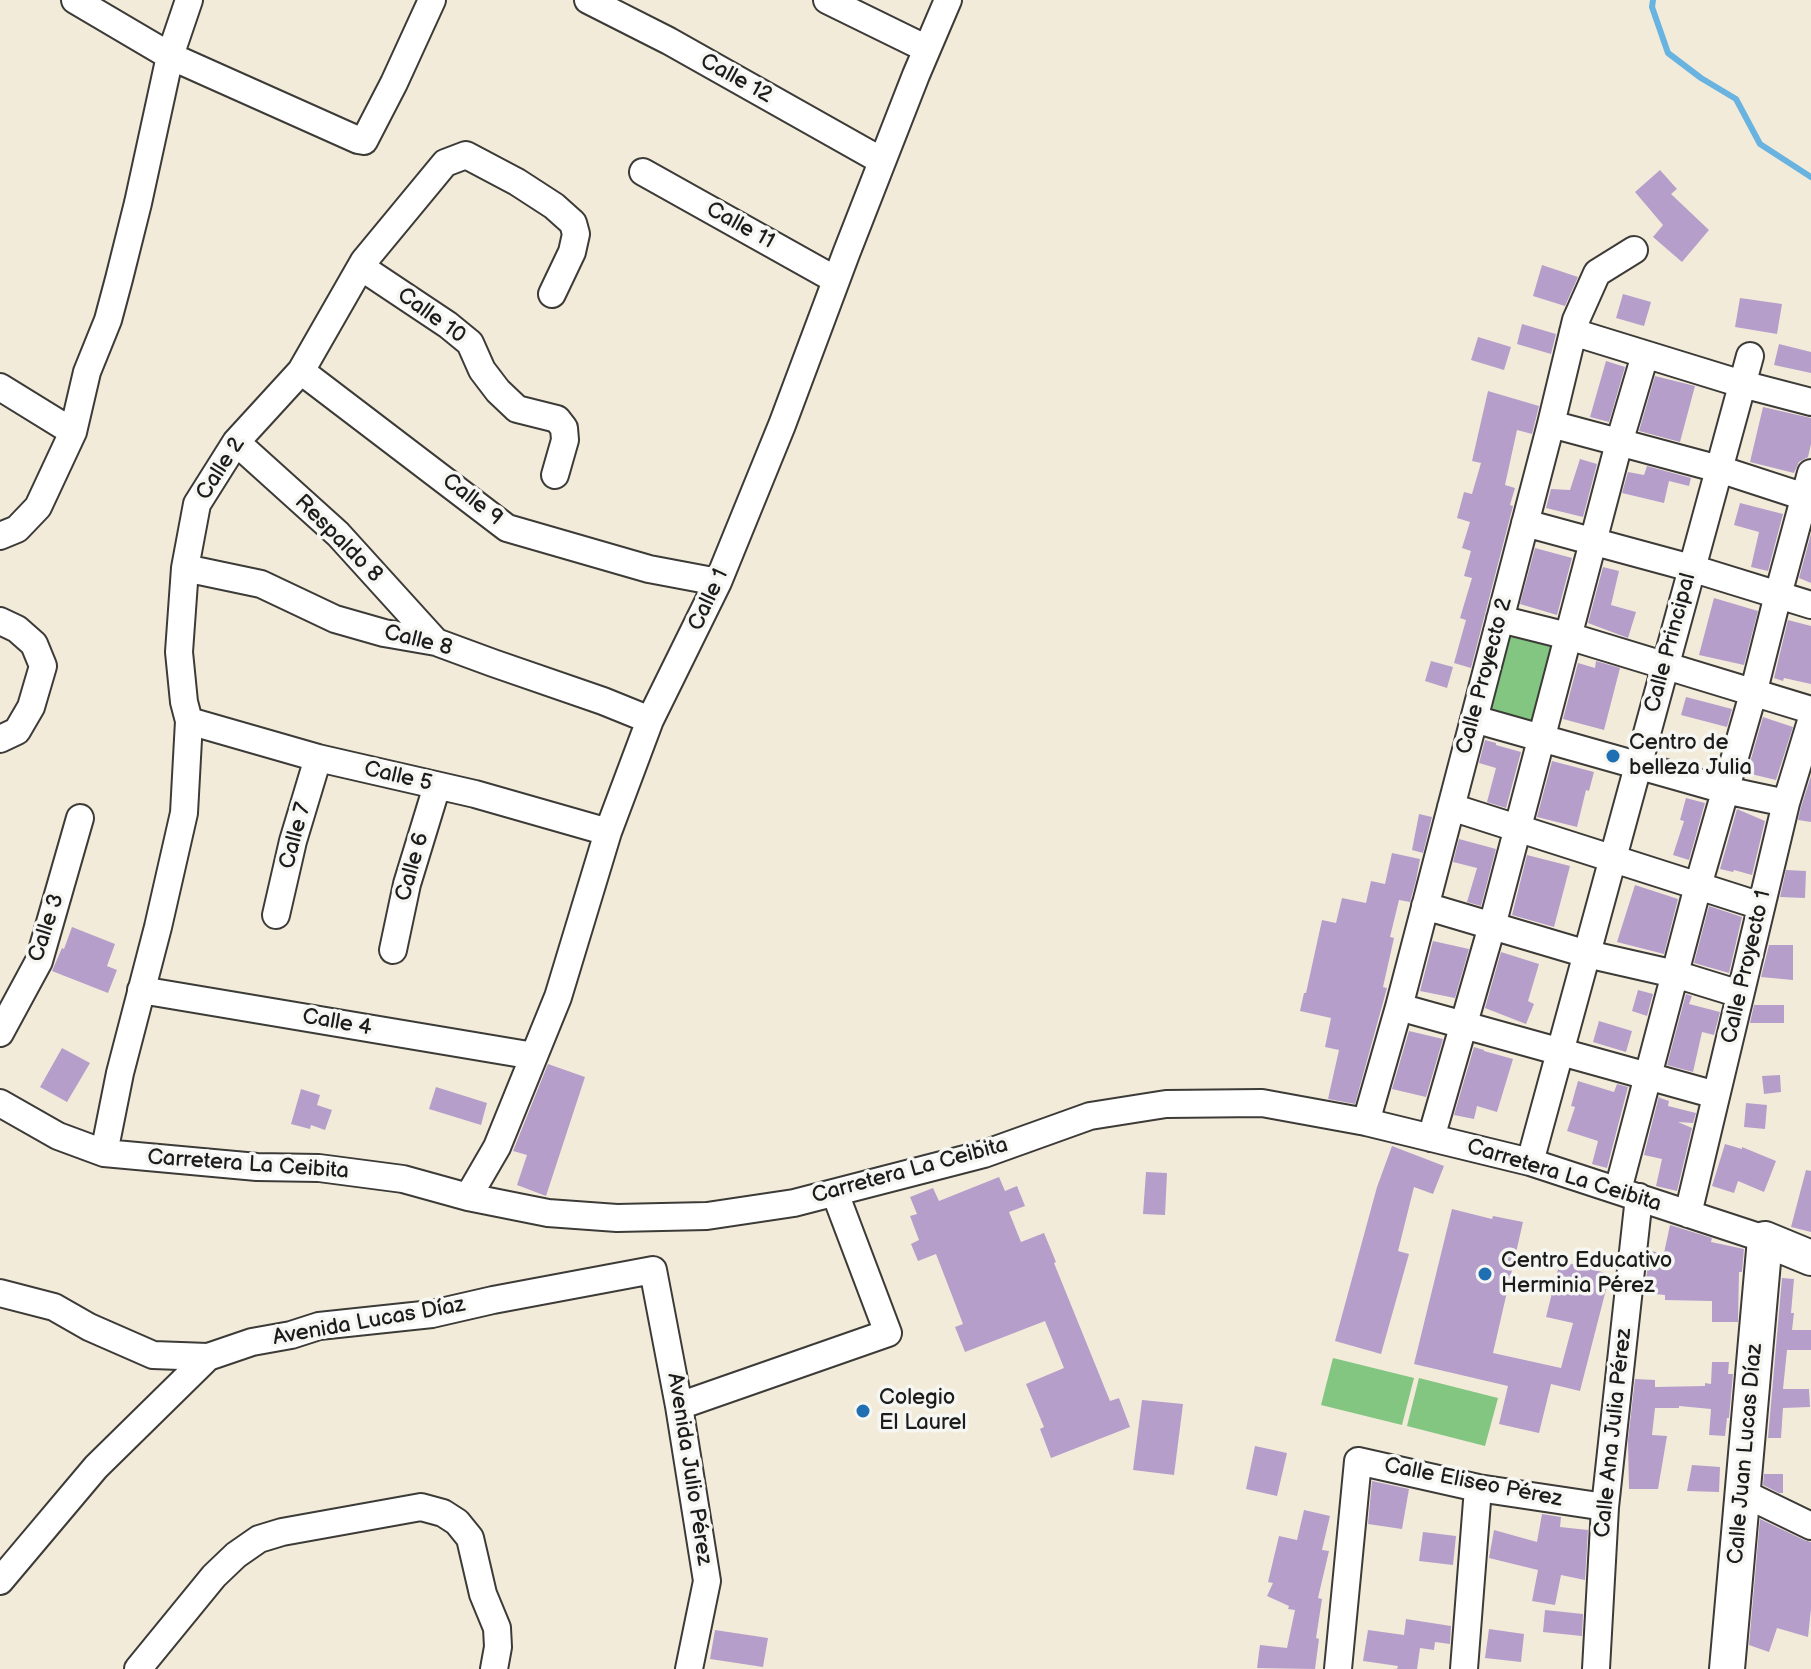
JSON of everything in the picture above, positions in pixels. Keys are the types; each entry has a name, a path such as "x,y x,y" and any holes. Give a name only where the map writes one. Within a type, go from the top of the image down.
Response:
{"main road":[{"name":"Carretera La Ceibita","path":"1765,1239 1811,1258"},
{"name":"Calle Juan Lucas Díaz","path":"1727,1669 1765,1239"}],"street":[{"path":"75,0 170,56 364,141 432,0"},
{"path":"0,536 17,529 38,507 73,432 87,372 108,320 138,203 170,56 189,0"},
{"name":"Calle 12","path":"588,0 669,41 882,161"},
{"path":"827,0 927,49"},
{"name":"Calle 1","path":"468,1197 497,1147 558,997 608,832 650,720 718,582 948,0"},
{"name":"Calle 2","path":"104,1153 120,1073 184,813 189,721 179,652 185,568 197,504 236,442 301,371 361,267 445,163 466,155 517,182 554,206 573,223 576,234 572,252 552,294"},
{"name":"Calle 11","path":"643,172 836,280"},
{"name":"Calle Proyecto 2","path":"1366,1122 1399,1007 1576,320 1597,273 1634,250"},
{"name":"Calle 10","path":"361,267 470,343 482,370 517,409 557,419 564,428 565,440 555,475"},
{"path":"1573,332 1811,402"},
{"path":"1431,1138 1492,926 1645,355"},
{"name":"Calle Principal","path":"1530,1162 1750,356"},
{"name":"Calle 9","path":"301,371 507,528 649,569 718,582"},
{"path":"0,387 73,432"},
{"path":"1551,424 1809,490"},
{"name":"Respaldo 8","path":"236,442 338,534 436,642"},
{"name":"Calle Ana Julia Pérez","path":"1596,1669 1628,1194 1648,1077 1809,490"},
{"path":"1525,523 1691,568 1811,605"},
{"name":"Calle 8","path":"185,568 261,584 335,619 384,633 436,642 650,720"},
{"path":"1500,619 1568,636 1811,710"},
{"path":"0,621 17,629 34,644 43,666 31,707 17,731 0,739"},
{"path":"1474,719 1725,790 1786,803"},
{"name":"Calle 5","path":"189,721 318,758 608,832"},
{"name":"Calle Proyecto 1","path":"1688,1214 1786,803 1811,721"},
{"name":"Calle 7","path":"276,915 293,841 318,758"},
{"name":"Calle 6","path":"393,950 407,884 437,786"},
{"path":"1451,807 1761,906"},
{"name":"Calle 3","path":"0,1033 39,961 80,818"},
{"path":"1425,906 1587,954 1675,974 1740,994"},
{"name":"Calle 4","path":"141,990 534,1056"},
{"path":"1399,1007 1716,1095"},
{"name":"Carretera La Ceibita","path":"0,1103 58,1136 104,1153 257,1167 319,1168 403,1179 468,1197 548,1213 617,1218 707,1216 794,1203 984,1154 1090,1116 1166,1104 1262,1103 1366,1122 1530,1162 1765,1239"},
{"path":"679,1406 888,1333 835,1193"},
{"name":"Avenida Julio Pérez","path":"653,1270 707,1581 689,1669"},
{"name":"Avenida Lucas Díaz","path":"0,1293 54,1307 89,1327 153,1355 208,1357 252,1342 319,1326 432,1314 653,1270"},
{"path":"0,1581 96,1467 208,1357"},
{"name":"Calle Eliseo Pérez","path":"1338,1669 1358,1461 1478,1488 1605,1507"},
{"path":"1464,1669 1478,1488"},
{"path":"1743,1493 1811,1526"},
{"path":"138,1669 214,1576 259,1539 282,1532 421,1507 443,1513 457,1522 470,1538 483,1594 497,1628 494,1669"}],"green space":[{"path":"1511,629 1563,640 1539,728 1489,717"},
{"path":"1333,1358 1414,1378 1402,1425 1321,1405"},
{"path":"1419,1378 1498,1398 1485,1446 1407,1426"}],"building":[{"path":"1660,170 1677,189 1671,194 1709,230 1682,262 1653,237 1663,225 1635,192"},
{"path":"1542,265 1578,277 1565,306 1533,296"},
{"path":"1623,294 1651,302 1644,326 1616,318"},
{"path":"1740,298 1782,304 1777,334 1735,327"},
{"path":"1522,324 1556,334 1551,354 1517,344"},
{"path":"1478,337 1511,347 1504,370 1471,360"},
{"path":"1779,344 1811,352 1811,373 1774,365"},
{"path":"1606,361 1625,367 1609,422 1590,417"},
{"path":"1655,376 1695,386 1680,442 1639,431"},
{"path":"1488,391 1539,406 1532,434 1517,430 1505,485 1515,488 1510,505 1513,506 1471,668 1454,663 1466,620 1460,618 1472,578 1464,576 1471,551 1462,548 1470,522 1457,518 1464,492 1472,494 1481,463 1472,461"},
{"path":"1763,407 1811,418 1808,457 1799,462 1794,473 1750,462"},
{"path":"1580,459 1597,464 1583,517 1546,508 1551,489 1570,490"},
{"path":"1647,466 1691,478 1689,486 1669,481 1664,503 1622,493 1628,472 1644,475"},
{"path":"1740,503 1783,514 1768,571 1751,567 1759,532 1734,525"},
{"path":"1811,534 1811,583 1799,578"},
{"path":"1535,548 1572,558 1557,615 1520,604"},
{"path":"1603,567 1619,571 1611,605 1636,612 1628,638 1588,623"},
{"path":"1714,598 1758,611 1744,665 1699,655"},
{"path":"1788,620 1811,626 1811,684 1774,678"},
{"path":"1431,661 1453,667 1447,688 1425,681"},
{"path":"1596,661 1620,668 1604,730 1563,719 1578,663 1595,668"},
{"path":"1686,697 1732,709 1727,727 1681,715"},
{"path":"1763,717 1793,727 1776,780 1747,773"},
{"path":"1485,740 1521,752 1506,808 1487,802 1496,768 1479,763"},
{"path":"1552,761 1594,772 1577,827 1537,817"},
{"path":"1811,776 1811,822 1798,820"},
{"path":"1686,798 1705,803 1689,860 1673,855 1684,821 1680,820"},
{"path":"1737,809 1765,821 1752,875 1720,869"},
{"path":"1419,814 1432,817 1423,853 1412,850"},
{"path":"1459,839 1496,849 1481,906 1467,902 1477,868 1453,862"},
{"path":"1392,853 1420,859 1416,880 1410,902 1399,900 1383,987 1387,988 1355,1104 1328,1099 1339,1050 1325,1047 1331,1018 1300,1011 1322,920 1336,923 1342,898 1366,903 1371,881 1385,884"},
{"path":"1527,855 1570,866 1554,927 1512,915"},
{"path":"1786,870 1806,871 1805,898 1780,897"},
{"path":"1635,885 1678,899 1664,954 1617,942"},
{"path":"1709,906 1742,917 1729,973 1694,963"},
{"path":"72,927 115,944 107,966 117,970 108,993 52,971"},
{"path":"1433,941 1469,949 1455,998 1420,991"},
{"path":"1769,945 1793,945 1793,980 1761,977"},
{"path":"1501,952 1539,964 1528,1001 1534,1004 1526,1024 1485,1008"},
{"path":"1638,990 1653,994 1647,1016 1632,1011"},
{"path":"1686,994 1692,996 1689,1004 1720,1012 1714,1035 1702,1032 1693,1072 1667,1065"},
{"path":"1754,1005 1784,1005 1784,1023 1750,1023"},
{"path":"1599,1021 1632,1031 1626,1052 1593,1042"},
{"path":"1409,1031 1443,1039 1426,1097 1392,1089"},
{"path":"1474,1047 1513,1059 1497,1112 1477,1106 1474,1119 1454,1115"},
{"path":"62,1048 90,1063 67,1102 40,1087"},
{"path":"548,1064 585,1077 546,1196 517,1185 527,1155 513,1151"},
{"path":"1780,1075 1781,1092 1764,1094 1762,1076"},
{"path":"1578,1081 1614,1092 1617,1084 1628,1087 1607,1168 1592,1164 1598,1141 1567,1131 1575,1107 1571,1106"},
{"path":"436,1087 487,1103 481,1125 429,1109"},
{"path":"301,1089 320,1095 317,1105 332,1110 325,1130 311,1125 310,1129 291,1124"},
{"path":"1659,1096 1669,1101 1668,1106 1696,1113 1693,1123 1678,1122 1692,1128 1677,1191 1656,1186 1662,1159 1644,1155"},
{"path":"1746,1103 1767,1105 1765,1129 1744,1127"},
{"path":"1725,1144 1742,1147 1776,1161 1764,1192 1738,1181 1734,1193 1712,1186"},
{"path":"1392,1146 1444,1166 1433,1194 1414,1187 1398,1251 1409,1254 1381,1354 1335,1341 1377,1187"},
{"path":"1806,1170 1811,1171 1811,1232 1791,1227"},
{"path":"1146,1172 1167,1173 1165,1215 1143,1214"},
{"path":"999,1177 1005,1191 1017,1186 1025,1206 1009,1212 1021,1242 1044,1233 1110,1401 1119,1398 1130,1427 1051,1458 1040,1429 1044,1427 1026,1384 1064,1368 1045,1321 965,1352 955,1327 963,1324 936,1254 918,1261 911,1244 919,1240 910,1216 917,1214 910,1197 933,1188 939,1201"},
{"path":"1452,1209 1492,1219 1493,1216 1523,1222 1493,1353 1561,1368 1573,1323 1546,1317 1560,1261 1610,1274 1580,1391 1551,1384 1539,1433 1499,1424 1508,1386 1414,1364"},
{"path":"1670,1225 1712,1238 1711,1242 1744,1249 1742,1272 1739,1272 1738,1322 1712,1322 1712,1301 1665,1300 1665,1295 1645,1293 1649,1251 1664,1253"},
{"path":"1782,1278 1794,1279 1792,1330 1811,1330 1811,1350 1787,1350 1783,1389 1809,1389 1810,1407 1783,1408 1781,1438 1768,1438"},
{"path":"1712,1362 1729,1362 1728,1374 1733,1374 1725,1436 1709,1435 1711,1409 1679,1406 1655,1408 1652,1435 1667,1436 1658,1489 1629,1489 1628,1440 1635,1379 1655,1380 1655,1387 1705,1386 1705,1383 1711,1384"},
{"path":"1142,1400 1183,1404 1174,1475 1133,1470"},
{"path":"1255,1446 1287,1453 1277,1496 1246,1489"},
{"path":"1692,1465 1720,1467 1719,1492 1687,1491"},
{"path":"1764,1474 1783,1474 1783,1493 1763,1485"},
{"path":"1372,1481 1409,1489 1402,1529 1368,1524"},
{"path":"1304,1510 1330,1516 1322,1550 1329,1551 1318,1598 1322,1599 1315,1669 1257,1668 1260,1645 1287,1648 1295,1610 1267,1596 1273,1583 1268,1582 1279,1536 1297,1540"},
{"path":"1542,1514 1561,1517 1560,1527 1588,1530 1585,1580 1561,1575 1555,1605 1532,1601 1538,1570 1489,1558 1494,1530 1537,1542"},
{"path":"1760,1519 1811,1542 1808,1637 1777,1628 1769,1652 1749,1645"},
{"path":"1423,1532 1456,1536 1453,1565 1419,1561"},
{"path":"1545,1610 1583,1614 1582,1636 1543,1632"},
{"path":"1406,1619 1451,1626 1450,1644 1435,1642 1434,1650 1420,1648 1417,1669 1397,1669 1398,1666 1363,1661 1368,1630 1404,1635"},
{"path":"1489,1629 1524,1634 1521,1662 1485,1658"},
{"path":"715,1630 768,1638 763,1667 710,1659"}],"waterway":[{"path":"1653,0 1652,7 1668,53 1736,99 1760,144 1811,177"}],"place":[{"name":"Centro de belleza Julia","path":"1613,756"},
{"name":"Centro Educativo Herminia Pérez","path":"1485,1274"},
{"name":"Colegio El Laurel","path":"863,1411"}]}
